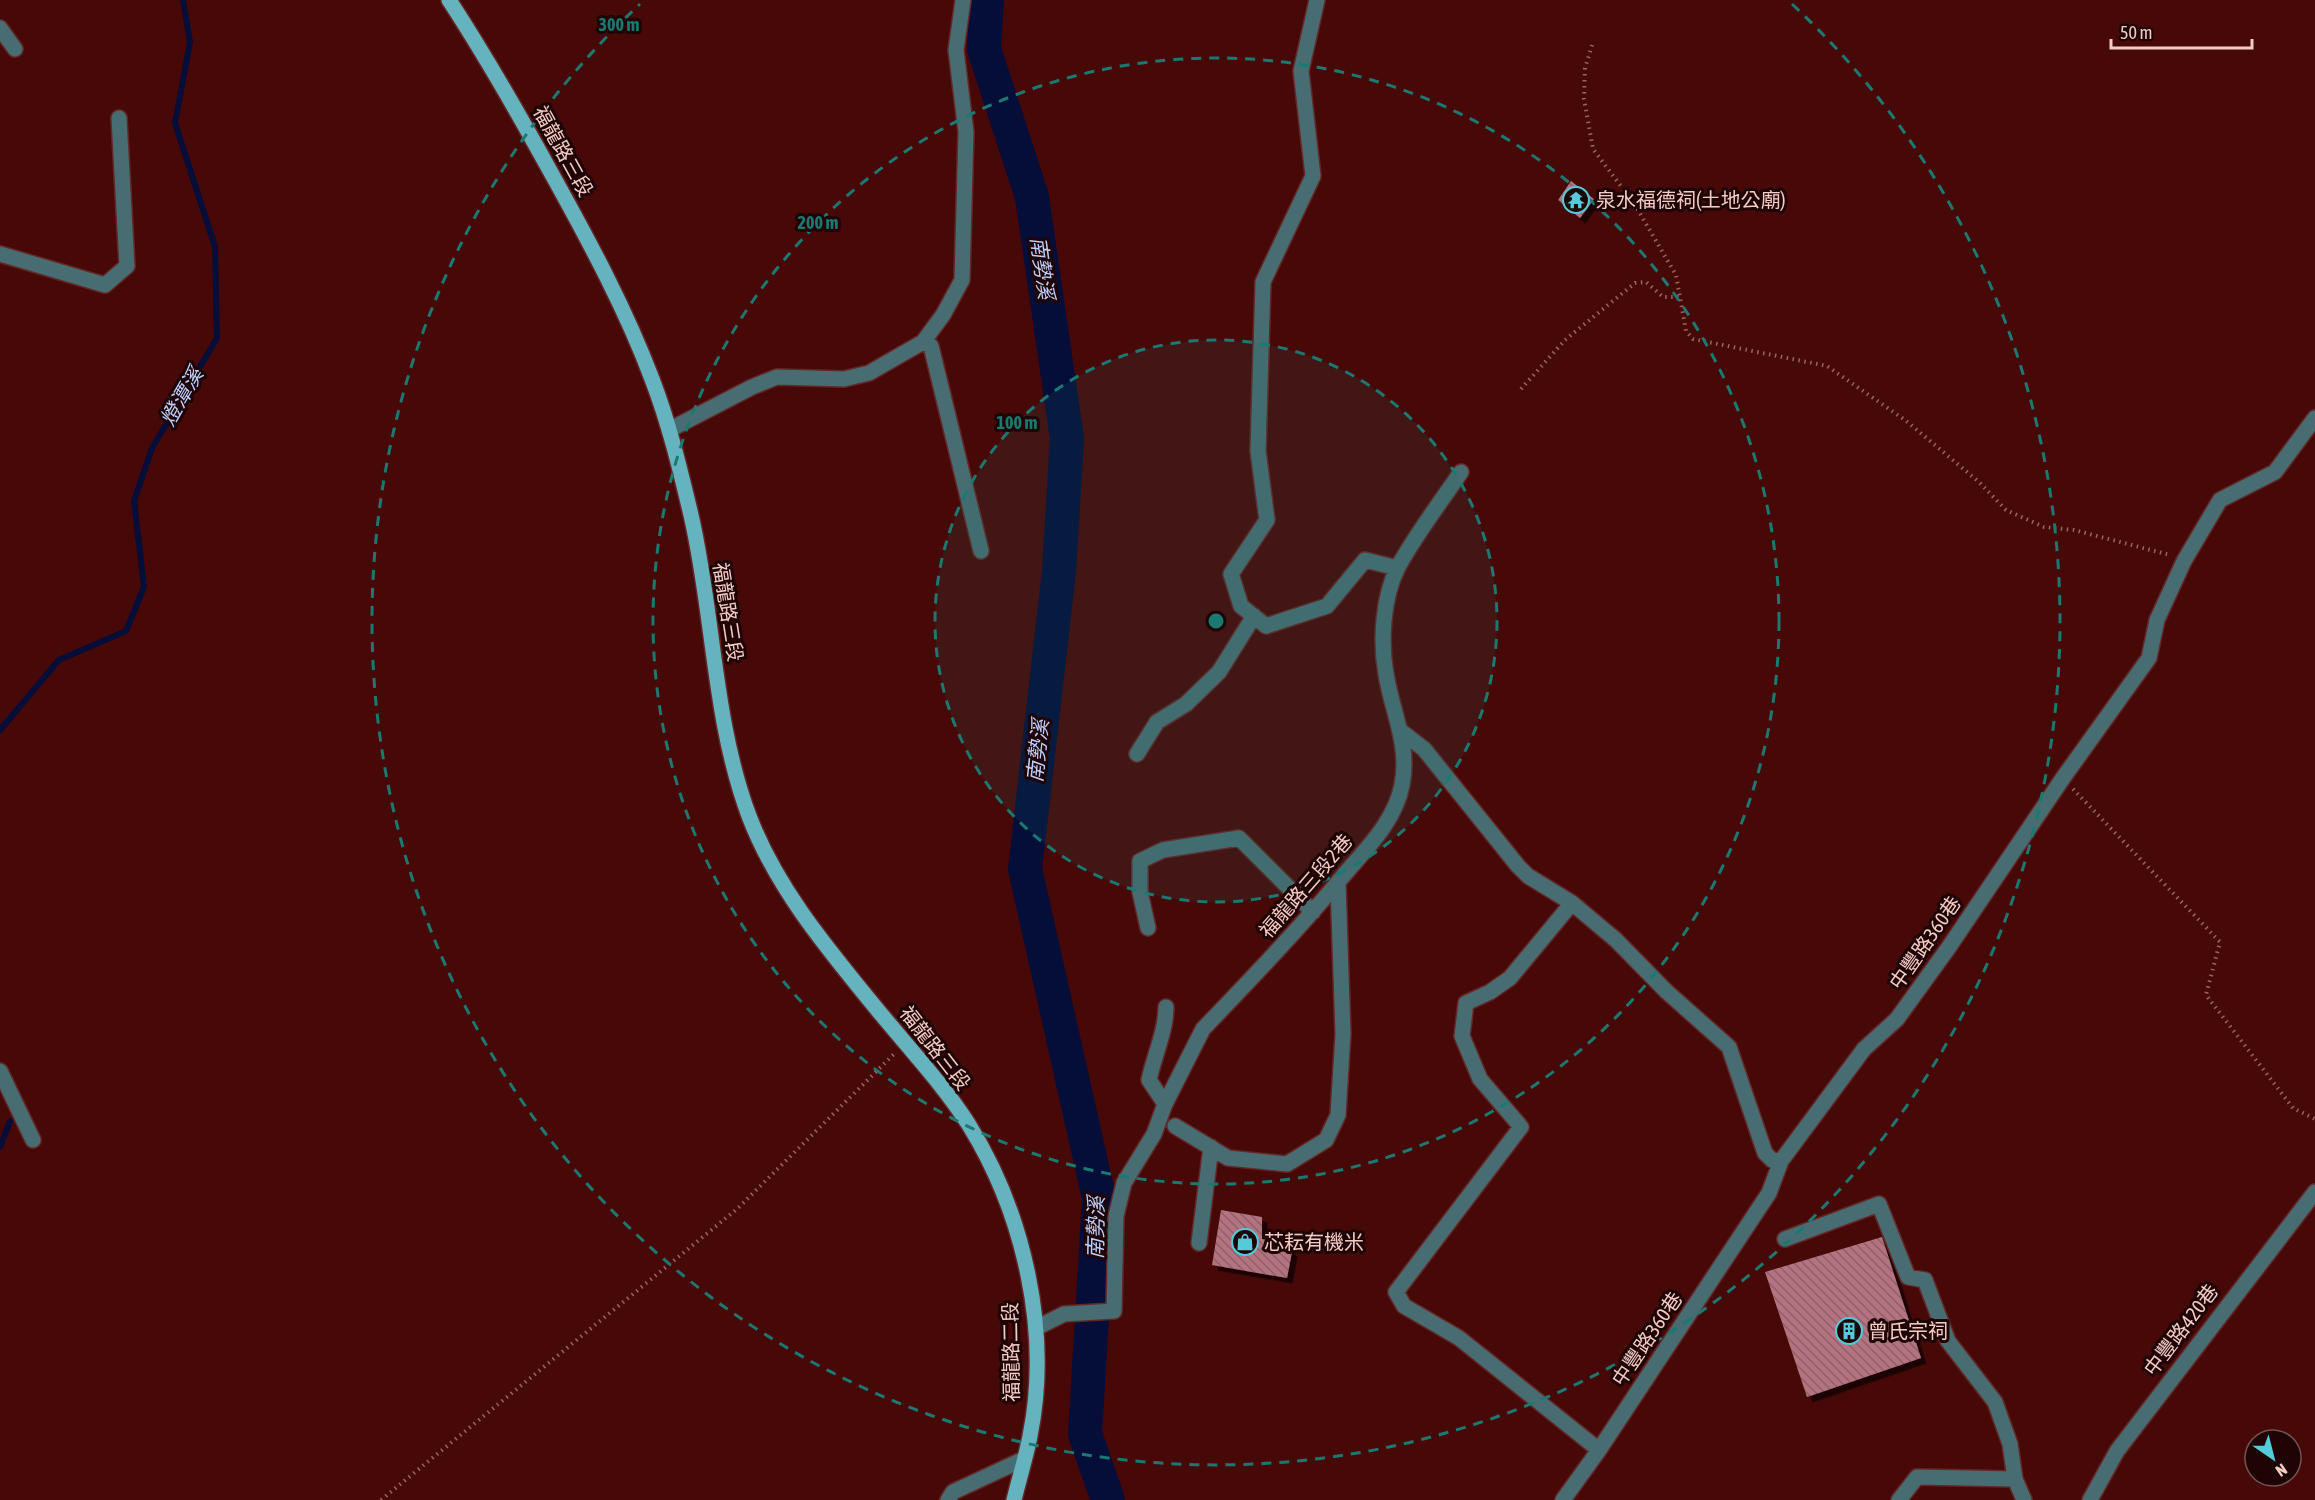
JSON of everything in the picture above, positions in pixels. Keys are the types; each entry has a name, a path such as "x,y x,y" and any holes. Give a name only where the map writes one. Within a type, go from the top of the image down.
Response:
{"main road":[{"name":"福龍路三段","path":"449,0 478,45 576,217 628,320 669,430 691,518 732,758 750,819 792,899 821,941 906,1043 968,1124 1007,1205"},
{"name":"福龍路二段","path":"1007,1205 1029,1278 1036,1328 1036,1383 1031,1433 1014,1500"}],"street":[{"path":"669,430 752,387 777,377 844,379 869,373 923,342 943,315 962,280 966,132 956,50 963,0"},
{"path":"1317,0 1301,70 1313,176 1263,282 1258,451 1267,520 1231,574 1241,606 1266,626 1327,606 1365,560 1397,568"},
{"path":"0,28 15,50"},
{"path":"0,254 105,285 127,266 119,118"},
{"path":"923,342 931,346 981,551"},
{"name":"中豐路360巷","path":"1563,1500 1599,1450 1769,1193 1781,1161 1864,1049 1897,1019 1949,947 2063,778 2150,658 2157,620 2184,561 2220,500 2275,472 2315,418"},
{"name":"福龍路三段2巷","path":"1036,1328 1064,1314 1114,1311 1116,1216 1124,1183 1154,1134 1165,1104 1203,1029 1313,912 1385,827 1395,807 1402,785 1402,732 1385,673 1384,638 1387,602 1397,568 1461,472"},
{"path":"1137,754 1157,722 1186,704 1219,672 1254,616"},
{"path":"1402,732 1424,749 1528,876 1572,903 1616,939 1666,991 1729,1047 1765,1153 1772,1160 1781,1161"},
{"path":"1148,928 1140,892 1140,861 1163,849 1239,838 1313,912"},
{"path":"1175,1126 1228,1158 1287,1164 1326,1140 1338,1115 1343,1034 1338,883"},
{"path":"1572,903 1510,978 1490,992 1466,1003 1462,1036 1480,1079 1521,1127 1396,1292 1404,1306 1459,1338 1599,1450"},
{"path":"1165,1104 1149,1080 1166,1019 1166,1007"},
{"path":"0,1071 33,1140"},
{"path":"1199,1243 1211,1147"},
{"name":"中豐路420巷","path":"2090,1500 2117,1451 2315,1192"},
{"path":"1785,1239 1880,1204 1908,1276 1925,1280 1948,1341 1962,1363 1995,1402 2010,1444 2015,1479 2024,1500"},
{"path":"948,1500 952,1492 1024,1460"},
{"path":"1899,1500 1917,1477 2015,1479"}],"path":[{"path":"1592,45 1585,68 1584,99 1593,149 1635,206 1676,275 1686,331 1693,339 1827,366 1905,420 1979,482 2006,510 2044,527 2074,530 2163,551 2184,561"},
{"path":"1521,389 1565,340 1635,283 1647,282 1663,297 1681,297"},
{"path":"2063,778 2220,942 2206,995 2293,1108 2315,1119"},
{"path":"381,1500 737,1209 906,1043"}],"building":[{"name":"泉水福德祠(土地公廟)","path":"1571,181 1594,199 1580,218 1558,200"},
{"name":"芯耘有機米","path":"1221,1210 1262,1217 1262,1239 1287,1245 1292,1252 1287,1278 1212,1265"},
{"name":"曾氏宗祠","path":"1882,1237 1921,1358 1807,1397 1765,1272"}],"waterway":[{"name":"燈潭溪","path":"0,730 59,660 126,631 144,587 134,501 152,448 217,338 215,247 175,123 190,42 183,0"},
{"name":"南勢溪","path":"987,0 984,49 1032,197 1067,439 1059,571 1025,869 1099,1198 1085,1434 1108,1500"},
{"name":"燈潭溪","path":"0,1147 10,1121"}],"place":[{"name":"泉水福德祠(土地公廟)","path":"1576,200"},
{"name":"芯耘有機米","path":"1245,1242"},
{"name":"曾氏宗祠","path":"1849,1331"}]}
